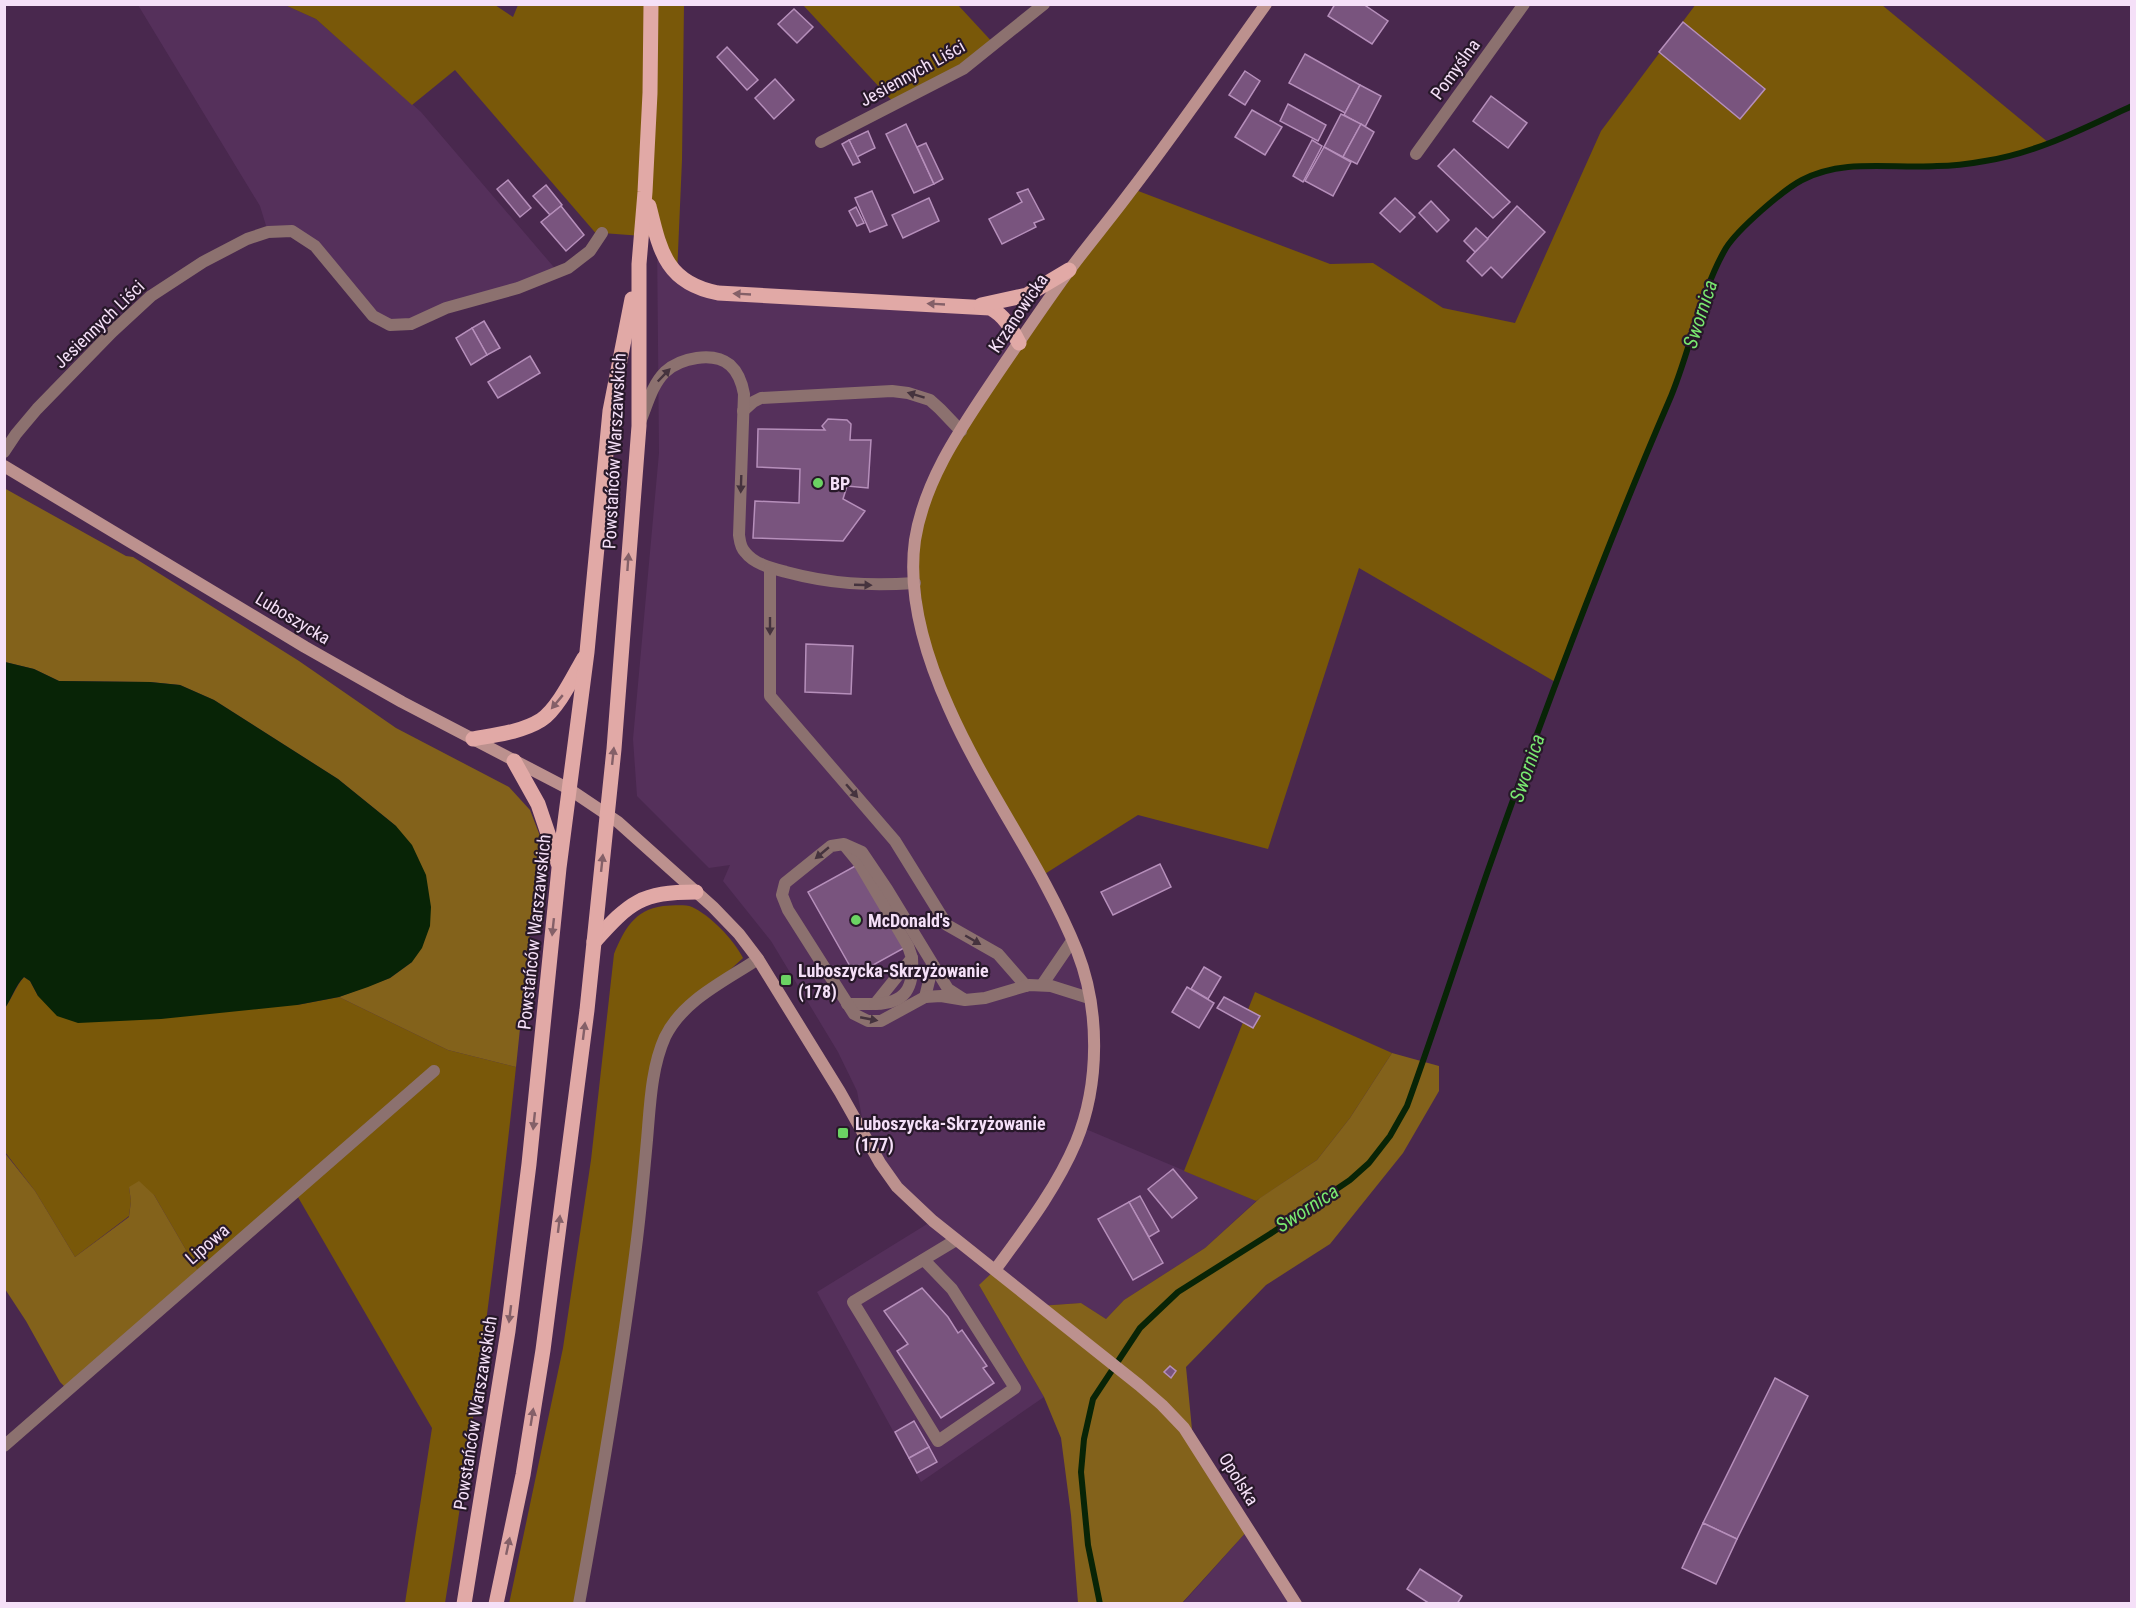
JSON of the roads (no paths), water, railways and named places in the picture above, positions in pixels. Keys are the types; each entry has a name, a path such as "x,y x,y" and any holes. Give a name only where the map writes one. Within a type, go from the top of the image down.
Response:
{"main road":[{"name":"Powstańców Warszawskich","path":"496,1604 523,1475 543,1350 587,1010 614,749 639,426 639,264 645,192 651,4"},
{"path":"645,192 663,255 670,269 695,287 718,293 990,308 1000,314 1019,343"},
{"name":"Powstańców Warszawskich","path":"464,1604 508,1331 529,1164 560,868 587,652 610,411 639,264"},
{"path":"976,306 1027,295 1069,270"},
{"path":"473,739 515,730 542,719 563,695 587,652"},
{"path":"514,761 538,804 560,868"},
{"path":"594,942 618,915 633,903 658,893 696,892"}],"street":[{"name":"Jesiennych Liści","path":"821,142 963,69 1044,4"},
{"name":"Krzanowicka","path":"995,1270 1055,1184 1077,1139 1088,1102 1094,1039 1089,998 1078,953 1045,886 968,746 938,684 920,622 915,583 915,542 919,520 932,483 961,430 1019,343 1069,270 1133,189 1266,4"},
{"name":"Pomyślna","path":"1416,154 1524,4"},
{"name":"Jesiennych Liści","path":"4,452 37,410 112,332 151,296 203,262 247,239 268,232 292,231 315,246 373,316 390,325 411,324 446,308 518,288 568,268 590,251 602,233"},
{"path":"639,426 652,391 666,371 677,364 701,357 719,359 736,372 741,380 744,394 739,535 740,546 746,554 770,568 840,584 915,583"},
{"path":"743,411 761,398 892,391 919,395 930,400 961,430"},
{"name":"Luboszycka","path":"4,466 305,647 402,702 569,789 607,814 696,892 740,934 758,959"},
{"path":"770,568 770,696 895,841 947,925 998,954 1026,986"},
{"path":"965,1000 948,989 862,852 844,844 831,846 785,883 782,895 788,910 854,1014 868,1021 881,1021 925,997 941,996 965,1000 985,998 1026,986 1051,986 1089,998"},
{"path":"844,844 859,863 908,946 912,958 875,1005 847,1004"},
{"path":"1042,986 1072,941"},
{"path":"579,1604 629,1302 651,1095 657,1064 665,1038 687,1006 758,959"},
{"name":"Opolska","path":"758,959 840,1092 880,1163 897,1187 956,1240 1162,1405 1193,1440 1296,1604"},
{"path":"925,997 933,964"},
{"name":"Lipowa","path":"4,1446 434,1071"},
{"path":"924,1260 952,1289 1015,1388 938,1442 853,1302 956,1240"}],"waterway":[{"name":"Swornica","path":"1100,1604 1088,1545 1081,1472 1084,1439 1093,1399 1140,1328 1178,1292 1350,1180 1369,1163 1390,1136 1407,1106 1487,873 1552,695 1620,518 1676,382 1709,284 1726,248 1740,231 1773,201 1802,180 1818,173 1868,166 1955,165 2004,157 2060,139 2132,106"}],"place":[{"name":"BP","path":"818,483"},
{"name":"McDonald's","path":"856,920"},
{"name":"Luboszycka-Skrzyżowanie (178)","path":"786,980"},
{"name":"Luboszycka-Skrzyżowanie (177)","path":"843,1133"}]}
